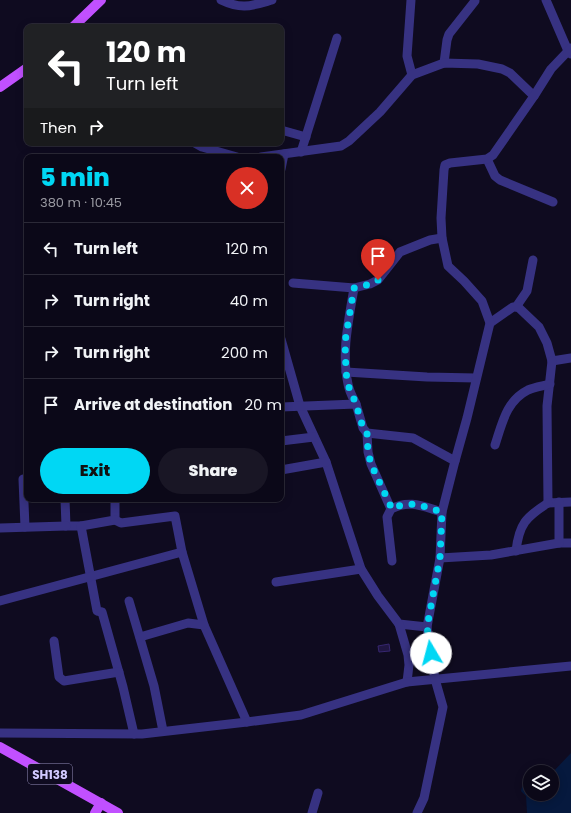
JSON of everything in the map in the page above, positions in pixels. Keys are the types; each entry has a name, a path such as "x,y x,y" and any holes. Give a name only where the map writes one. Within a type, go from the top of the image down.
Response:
{"main road":[{"path":"76,24 101,0"},
{"path":"0,87 24,70"},
{"name":"SH138","path":"0,747 118,813"},
{"path":"95,813 100,803"}],"street":[{"path":"221,0 241,7 249,7 272,0"},
{"path":"411,0 407,56 412,75"},
{"path":"417,813 424,798 443,706 435,679 427,627 440,558 442,512 490,323 482,302 464,281 448,266 442,238 441,218 445,165 487,159 493,155 551,69 570,51 546,0"},
{"path":"444,64 447,40 475,1"},
{"path":"302,152 337,38"},
{"path":"284,154 341,146 349,141 380,112 412,75 444,64 478,64 502,69 510,73 534,96"},
{"path":"284,131 306,137"},
{"path":"200,146 226,154"},
{"path":"487,159 495,176 500,180 553,202"},
{"path":"293,283 354,288 370,284 378,280 400,252 430,240 442,238"},
{"path":"490,323 513,307 516,307 527,291 533,260"},
{"path":"354,288 345,342 348,385 356,404 363,428 367,433 368,452 371,464 392,509"},
{"path":"516,307 518,307 539,327 547,343 552,361 547,406 548,503"},
{"path":"284,350 300,406 326,462 361,569 378,596 399,624 408,655 409,665 407,682"},
{"path":"552,361 571,358"},
{"path":"346,372 427,377 476,378"},
{"path":"495,445 510,406 517,398 529,390 550,384"},
{"path":"284,407 356,404"},
{"path":"367,433 412,438 454,461"},
{"path":"284,441 314,437"},
{"path":"284,469 326,462"},
{"path":"24,502 25,527"},
{"path":"65,502 66,526"},
{"path":"115,502 115,520"},
{"path":"559,502 560,543"},
{"path":"516,551 518,536 523,523 532,514 548,503 571,502"},
{"path":"392,561 387,517 392,509 405,504 417,505 442,512"},
{"path":"0,528 81,526 115,520 121,523 175,516 182,552 204,625 247,722"},
{"path":"81,526 97,611 102,612 119,672 134,734"},
{"path":"440,558 491,555 560,543 571,543"},
{"path":"0,601 182,552"},
{"path":"276,582 361,569"},
{"path":"130,601 154,686 163,732"},
{"path":"140,637 188,623 204,625"},
{"path":"399,624 427,627"},
{"path":"54,641 59,677 64,681 119,672"},
{"path":"0,733 134,734 163,732 301,715 407,682 571,666"},
{"path":"312,813 318,793"}],"water":[{"path":"571,753 571,813 527,813 526,801 559,801 559,766"}],"building":[{"path":"389,644 390,651 379,652 378,646"}],"route":[{"path":"378,280 370,284 354,288 345,342 346,372 348,385 356,404 363,428 367,433 368,452 375,476 392,509 400,505 412,504 442,512 440,558 427,627 431,653"}]}
